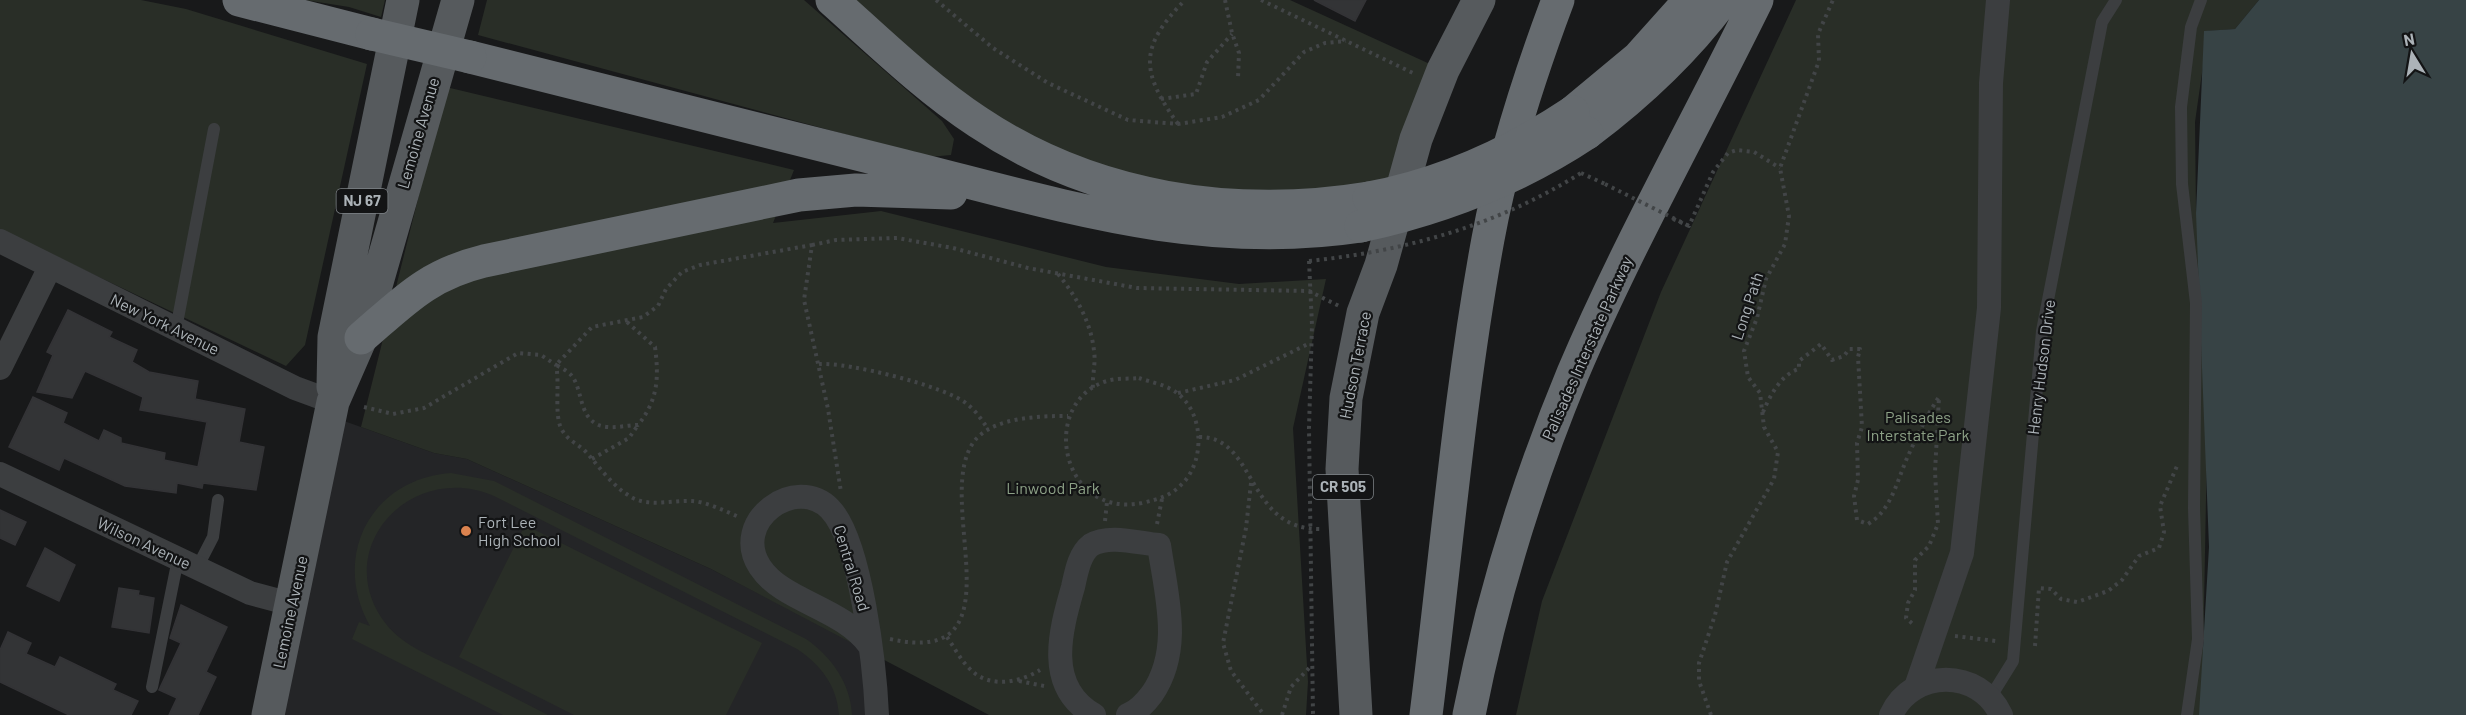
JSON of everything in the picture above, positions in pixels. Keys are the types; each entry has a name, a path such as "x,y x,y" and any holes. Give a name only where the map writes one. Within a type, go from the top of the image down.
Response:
{"highway":[{"path":"239,0 1036,199 1148,224 1215,233 1287,234 1365,212 1409,189 1472,167 1517,146 1580,123 1650,82 1689,41 1723,0"},
{"path":"832,0 914,73 978,122 1017,146 1079,173 1123,188 1214,205 1300,207 1365,212"},
{"path":"1426,715 1472,344 1488,238 1515,126 1558,0"},
{"path":"1580,123 1690,0"},
{"name":"Palisades Interstate Parkway","path":"1469,715 1506,561 1530,485 1565,392 1622,266 1757,0"},
{"path":"361,338 419,288 462,267 787,198 837,191 877,189 1036,199"}],"main road":[{"name":"Lemoine Avenue","path":"349,405 334,337 403,0"},
{"name":"Lemoine Avenue","path":"268,715 291,604 349,405 361,338 458,0"},
{"name":"Hudson Terrace","path":"1356,715 1345,528 1343,420 1363,313 1381,265 1416,139 1437,84 1479,0"}],"street":[{"path":"1891,715 1904,696 1916,687 1962,552 1989,308 1991,83 1998,0"},
{"name":"New York Avenue","path":"0,241 295,388 349,405"},
{"path":"0,368 50,267"},
{"name":"Wilson Avenue","path":"0,474 250,593 291,604"},
{"name":"Central Road","path":"869,640 847,622 771,579 761,568 754,555 754,529 771,507 799,498 814,500 828,507 842,529 854,566 869,640 877,715"},
{"path":"1094,715 1082,708 1067,690 1058,652 1078,567 1089,546 1103,539 1159,545 1169,614 1169,653 1165,672 1142,706 1128,715"},
{"name":"Henry Hudson Drive","path":"1916,687 1937,680 1953,680 1976,687 1995,707"}],"lane":[{"name":"Henry Hudson Drive","path":"1995,707 2013,661 2042,331 2102,22 2116,0"},
{"path":"2187,715 2198,639 2194,508 2196,303 2182,184 2181,107 2191,27 2201,0"},
{"path":"176,330 213,129"},
{"path":"152,687 188,563 213,537 218,500"}],"path":[{"path":"936,0 993,48 1048,83 1128,120 1178,124 1222,117 1258,100 1304,52 1325,44 1346,41"},
{"path":"1178,124 1161,99 1150,67 1149,49 1163,22 1185,0"},
{"path":"1225,0 1232,34 1239,53 1238,78"},
{"path":"1261,0 1437,84"},
{"path":"1581,173 1689,226 1713,172 1728,153 1737,150 1754,152 1780,168 1819,61 1818,34 1833,0"},
{"path":"1161,99 1196,94 1207,62 1232,34"},
{"name":"Long Path","path":"1711,715 1699,681 1700,663 1715,615 1727,562 1774,479 1778,452 1764,426 1760,393 1748,377 1744,351 1757,318 1766,279 1785,244 1789,216 1780,168"},
{"path":"556,365 592,327 643,318 658,306 666,289 682,272 700,266 836,240 897,238 943,246 1058,274 1137,288 1309,291 1326,302 1363,313"},
{"path":"812,245 804,300 819,364 841,482 842,529"},
{"path":"1309,261 1312,325 1309,529 1312,715"},
{"path":"1058,274 1071,290 1090,332 1095,353 1093,389"},
{"path":"592,459 629,438 650,410 658,367 655,347 627,322"},
{"path":"1178,393 1189,410 1199,437 1198,455 1187,479 1175,491 1162,499 1138,504 1098,500 1075,476 1066,438 1068,416 1093,389 1106,381 1139,378 1178,393 1235,380 1310,342"},
{"path":"1762,413 1772,391 1792,371 1799,369 1799,361 1821,344 1827,348 1832,360 1844,356 1849,349 1860,349 1858,357 1862,428 1857,443 1858,480 1854,496 1857,520 1868,524 1879,518 1898,485 1906,459 1939,397 1935,472 1938,524 1929,546 1915,560 1915,590 1908,603 1906,618 1914,625"},
{"path":"349,405 393,414 424,408 518,353 541,355 571,375 578,388 580,404 589,417 606,427 638,425"},
{"path":"819,364 834,363 861,369 935,390 966,402 988,429"},
{"path":"556,365 560,383 558,414 562,429 571,442 584,450 617,488 634,499 652,503 694,501 737,516 749,522 754,529"},
{"path":"869,640 917,644 947,637 960,616 968,580 960,480 967,454 976,439 988,429 1009,422 1068,416"},
{"path":"1199,437 1209,437 1226,446 1246,467 1251,483 1279,516 1309,529 1345,528"},
{"path":"2034,646 2038,588 2051,589 2061,599 2077,602 2108,591 2122,580 2139,556 2159,548 2164,532 2160,506 2178,464"},
{"path":"1251,483 1246,528 1223,643 1231,670 1264,715"},
{"path":"1952,635 1996,641"},
{"path":"947,637 970,670 982,678 1005,683 1022,680 1038,671 1058,652"},
{"path":"1282,715 1291,687 1311,666"}],"shaded area":[{"path":"2259,0 2466,0 2466,715 2199,715 2209,547 2196,213 2204,31 2235,29"},
{"name":"Fort Lee High School","path":"330,416 434,453 467,459 711,569 853,642 871,656 877,715 268,715"}],"green space":[{"path":"0,0 141,0 186,9 367,64 305,345 286,366 0,230"},
{"path":"305,0 385,0 381,17 349,7"},
{"path":"487,0 804,0 942,121 954,139 951,155 929,157 478,35"},
{"path":"832,0 1290,0 1443,70 1409,160 1369,198 1347,202 1079,173"},
{"name":"Palisades Interstate Park","path":"1796,0 2259,0 2235,29 2208,31 2195,122 2196,212 2211,228 2202,715 1516,715 1542,601 1661,292"},
{"name":"Linwood Park","path":"446,87 794,170 773,223 881,211 1106,267 1239,284 1326,279 1293,428 1308,682 1306,715 989,715 711,569 467,459 434,453 361,427"},
{"path":"451,473 494,481 806,639 824,654 838,672 848,692 852,715 839,715 835,695 826,677 806,655 797,649 494,496 463,488 433,491 407,501 387,519 373,542 367,568 371,596 386,624 401,639 548,715 503,715 352,639 359,622 370,626 359,600 355,574 357,549 366,526 379,506 399,490 423,478"},
{"path":"525,525 762,643 726,715 574,715 459,657"}],"building":[{"path":"1314,0 1366,0 1355,21"},
{"path":"68,310 112,332 109,337 137,350 132,362 149,372 198,381 195,399 245,409 239,442 264,447 256,490 203,483 202,488 177,483 176,493 125,486 64,458 59,470 9,447 33,397 67,413 63,423 99,441 104,430 121,438 121,443 165,453 164,460 198,467 207,422 140,410 143,397 85,371 72,398 37,392 53,355 47,352"},
{"path":"0,510 26,522 15,545 0,538"},
{"path":"45,548 75,565 59,601 27,586"},
{"path":"119,588 139,591 138,595 154,598 149,633 112,627"},
{"path":"181,605 227,627 206,672 216,677 198,715 169,715 177,698 159,690 181,643 170,638"},
{"path":"8,632 31,643 26,654 55,667 60,657 116,684 113,690 138,701 131,715 69,715 0,682 0,650"}],"place":[{"name":"Fort Lee High School","path":"466,531"}]}
